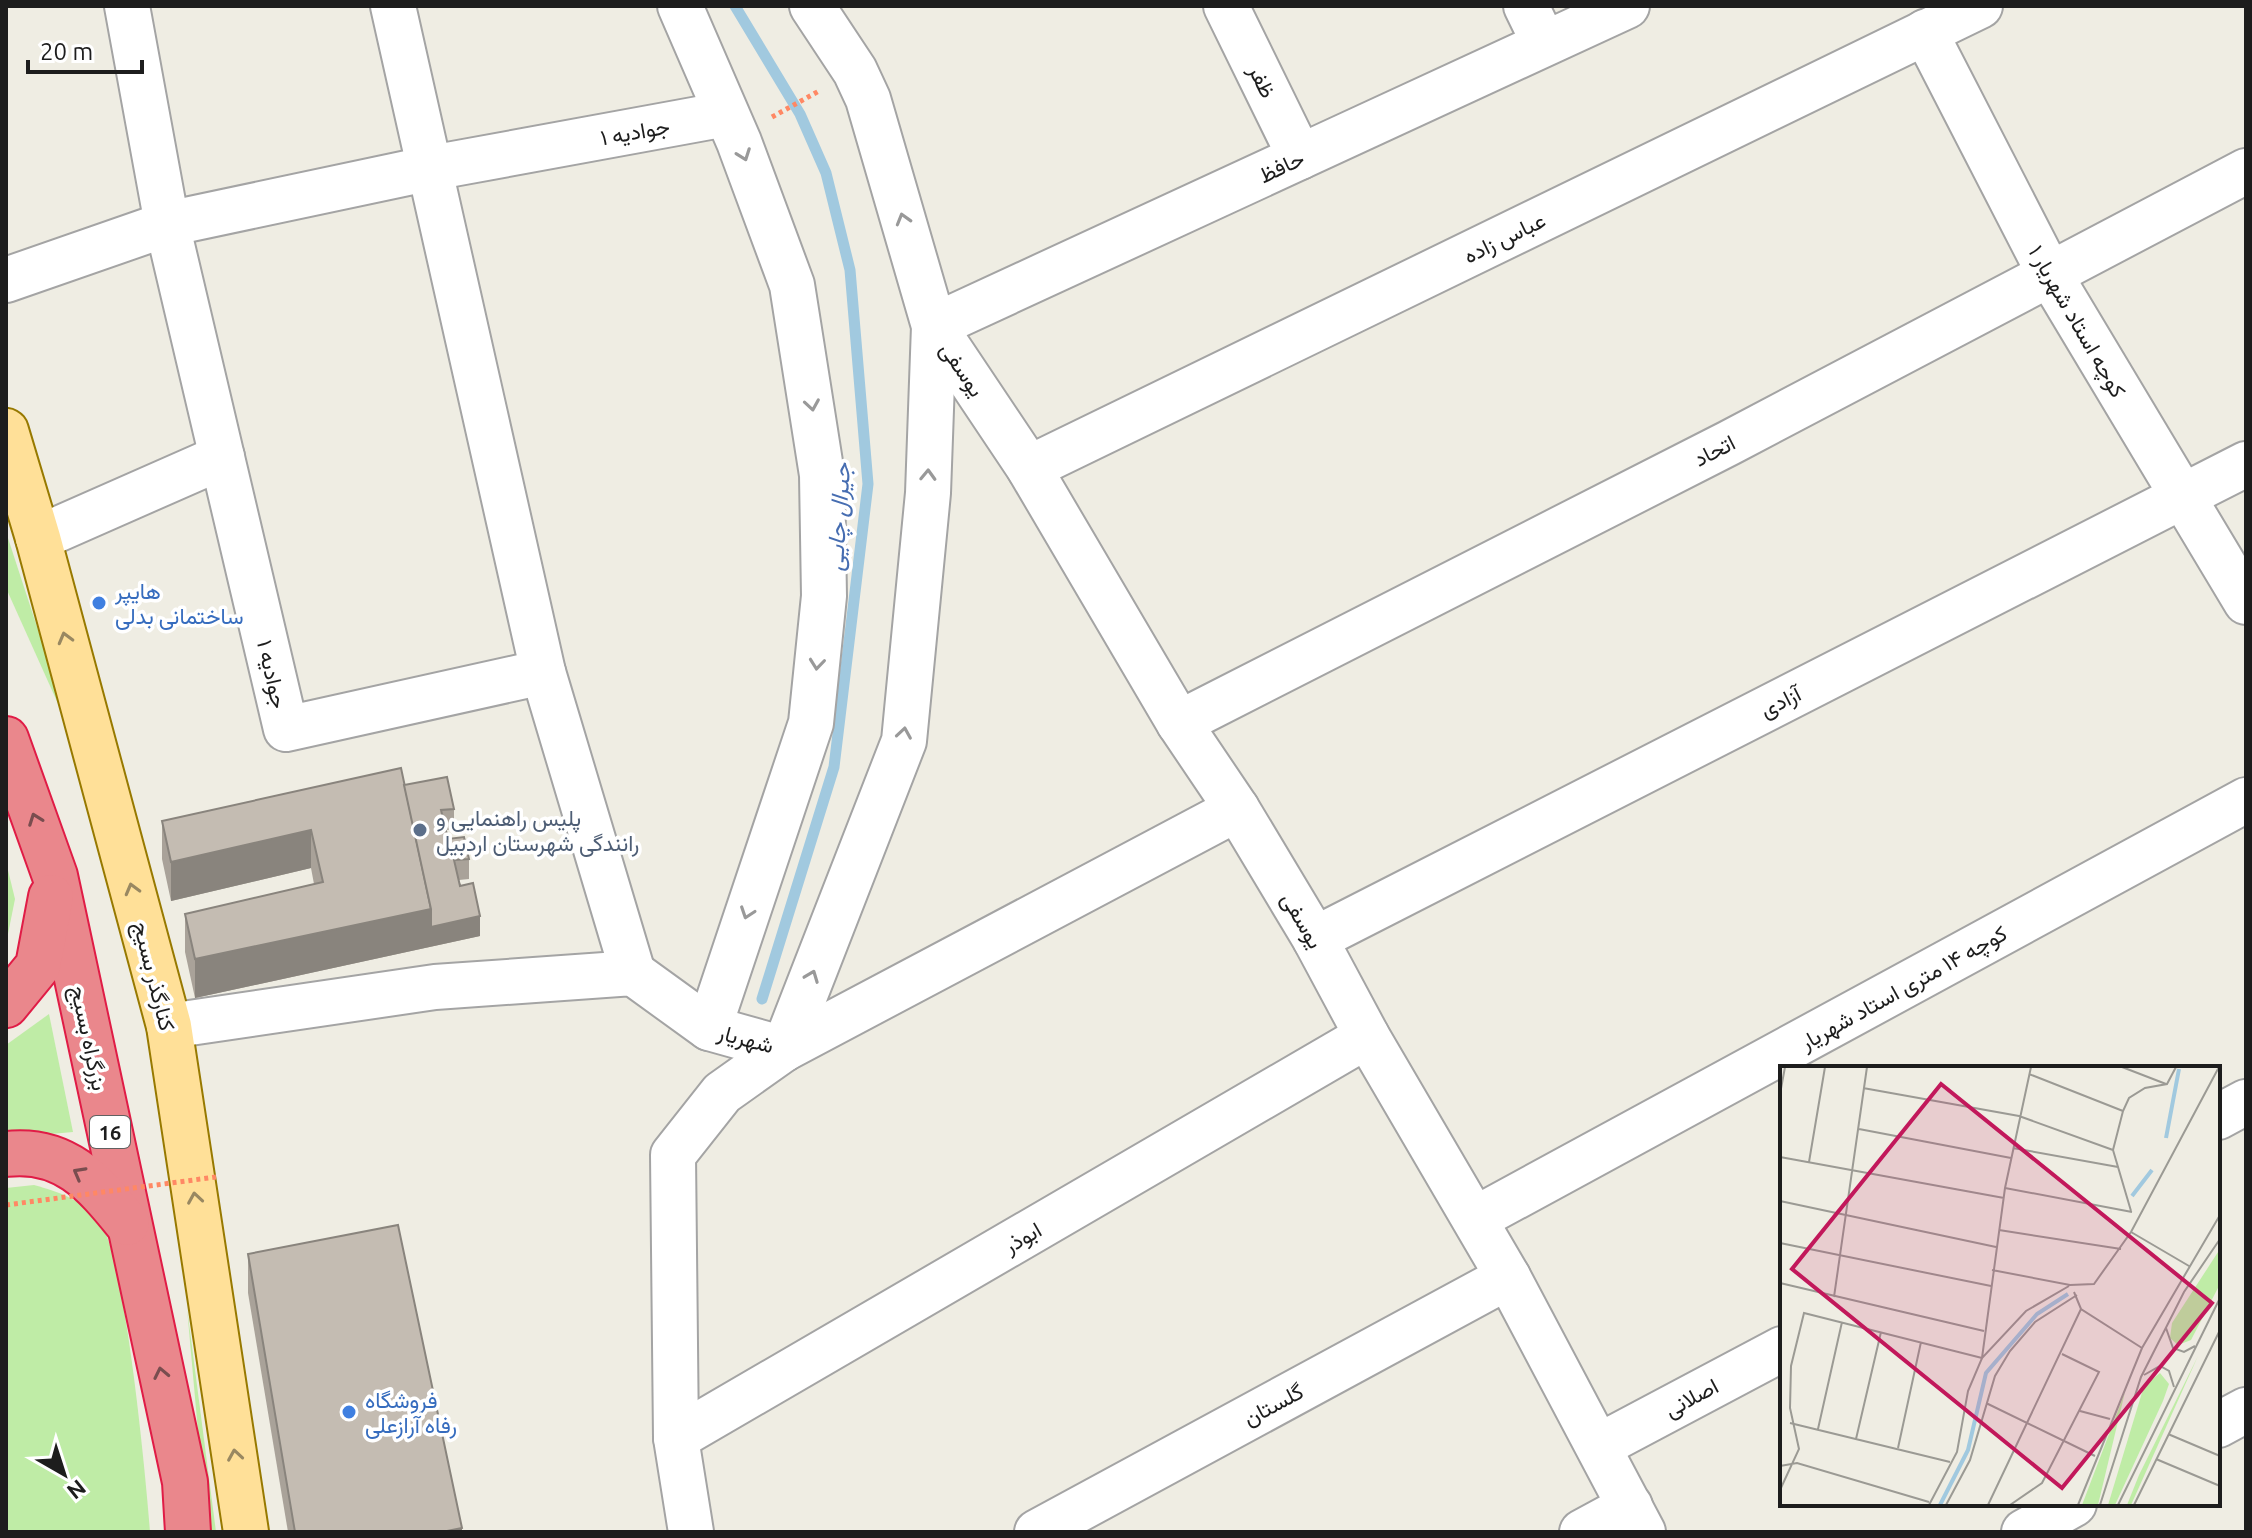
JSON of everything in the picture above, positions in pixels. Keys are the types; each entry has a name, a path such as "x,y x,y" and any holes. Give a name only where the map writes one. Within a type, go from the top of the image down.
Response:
{"highway":[{"name":"بزرگراه بسیج","path":"6,739 55,876 185,1482 188,1532"},
{"path":"6,1005 38,966 55,876"},
{"path":"6,1154 46,1155 94,1181 131,1228"}],"main road":[{"name":"کنارگذر بسیج","path":"6,431 38,538 169,1026 246,1532"}],"street":[{"name":"جوادیه ۱","path":"127,6 167,224 286,729 543,672"},
{"path":"169,1026 435,987 633,973 543,672 393,6"},
{"path":"680,6 726,114 792,285 822,475 824,596 811,723 709,1028"},
{"path":"691,1532 676,1438 673,1155 722,1093 784,1049 904,741 928,493 934,326 868,99 855,71 812,6"},
{"name":"ظفر","path":"1226,6 1300,157"},
{"name":"حافظ","path":"934,326 1300,157 1535,24 1627,6"},
{"name":"عباس زاده","path":"1029,468 1980,6"},
{"name":"کوچه استاد شهریار ۱","path":"1925,32 2050,275 2180,497 2246,602"},
{"name":"جوادیه ۱","path":"6,280 167,224 431,168 726,114"},
{"name":"اتحاد","path":"1179,723 2246,171"},
{"name":"یوسفی","path":"934,326 1029,468 1179,723 1237,809 1315,939 1367,1036 1508,1277 1601,1445 1637,1519"},
{"path":"38,538 222,457"},
{"name":"آزادی","path":"1315,939 2246,464"},
{"name":"کوچه ۱۴ متری استاد شهریار","path":"1475,1219 2246,800"},
{"name":"شهریار","path":"633,973 709,1028 784,1049 1237,809"},
{"name":"ابوذر","path":"676,1438 1367,1036"},
{"path":"2220,1116 2246,1102"},
{"name":"گلستان","path":"1037,1532 1508,1277"},
{"name":"اصلانی","path":"1601,1445 1780,1350"},
{"path":"2220,1424 2246,1410"},
{"path":"2024,1532 2070,1506"},
{"path":"1582,1532 1637,1519"}],"path":[{"path":"772,117 817,92"},
{"path":"6,1205 216,1177"}],"green space":[{"path":"6,532 73,737 6,588"},
{"path":"6,862 15,899 6,944"},
{"path":"49,1014 73,1132 6,1138 6,1045"},
{"path":"34,1185 84,1206 98,1219 108,1239 133,1368 150,1532 6,1532 6,1188"},
{"path":"187,1308 216,1532 207,1532"}],"building":[{"path":"401,768 431,909 195,959 185,914 323,882 311,830 171,862 162,821"},
{"path":"447,777 454,809 441,810 448,839 464,837 469,859 454,860 460,886 473,883 480,916 431,927 431,909 404,785"},
{"name":"فروشگاه رفاه آرازعلی","path":"398,1225 462,1528 442,1532 295,1532 248,1254"}],"waterway":[{"name":"جیرال چایی","path":"735,6 800,114 826,173 850,270 868,484 834,767 762,999"}],"place":[{"name":"هایپر ساختمانی بدلی","path":"99,603"},
{"name":"پلیس راهنمایی و رانندگی شهرستان اردبیل","path":"420,830"},
{"name":"فروشگاه رفاه آرازعلی","path":"349,1412"}]}
